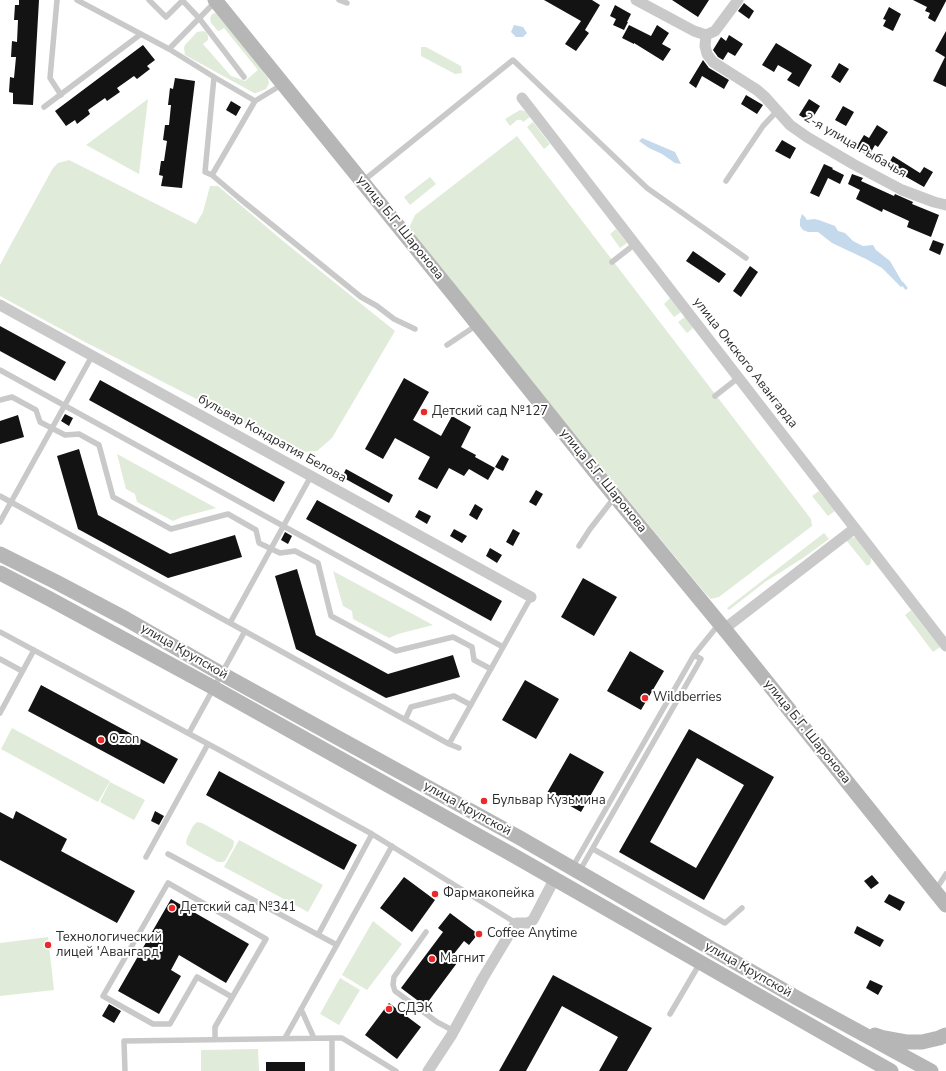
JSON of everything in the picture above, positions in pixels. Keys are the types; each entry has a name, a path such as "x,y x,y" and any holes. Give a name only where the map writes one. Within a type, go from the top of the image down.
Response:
{"main road":[{"name":"улица Б.Г. Шаронова","path":"216,0 946,905"},
{"name":"улица Крупской","path":"0,554 126,619 222,674 520,838 797,998 931,1071"},
{"name":"улица Крупской","path":"0,573 214,688 555,878 891,1071"},
{"path":"850,1027 884,1038 906,1042 922,1042 946,1035"},
{"path":"843,1044 875,1071"}],"street":[{"path":"636,0 694,31 706,35 715,31 738,0"},
{"name":"2-я улица Рыбачья","path":"706,35 705,46 707,54 713,62 758,90 790,125 807,137 853,164 902,190 946,205"},
{"name":"улица Омского Авангарда","path":"519,95 946,646"},
{"name":"бульвар Кондратия Белова","path":"0,305 530,597"},
{"path":"722,627 855,528"},
{"path":"428,1071 454,1031 483,978 516,923 528,923 533,920 555,878"}],"lane":[{"path":"57,0 50,78 60,95"},
{"path":"76,0 170,49 214,77 255,100"},
{"path":"149,0 166,17 182,0 199,18 244,77"},
{"path":"170,49 216,0"},
{"path":"339,0 347,3"},
{"path":"44,107 141,34"},
{"path":"362,182 513,60 647,188 746,258"},
{"path":"214,77 205,172 212,175 361,296 394,319 415,329"},
{"path":"212,175 255,100 283,83"},
{"path":"726,181 763,126 777,111"},
{"path":"612,262 634,244"},
{"path":"448,345 478,325"},
{"path":"0,522 92,356"},
{"path":"0,370 503,647"},
{"path":"715,396 738,378"},
{"path":"0,400 12,397 36,410 40,422 65,435 79,434 100,445 113,498 171,529 228,514 256,530 259,543 280,553 295,551 318,563 331,616 396,651 453,637 472,647 474,660 491,669"},
{"path":"230,623 311,476"},
{"path":"0,496 405,720 459,748"},
{"path":"580,546 590,529 615,496"},
{"path":"449,744 530,597"},
{"path":"576,870 694,655 722,627"},
{"path":"189,733 245,631"},
{"path":"0,632 189,733 372,834 516,923"},
{"path":"0,713 34,650"},
{"path":"576,870 593,849 701,659 694,655"},
{"path":"0,659 22,671"},
{"path":"405,720 411,707 454,696 471,705"},
{"path":"146,857 208,744"},
{"path":"318,935 372,834"},
{"path":"285,1038 392,846"},
{"path":"593,849 725,923 742,908"},
{"path":"168,854 337,945"},
{"path":"935,891 946,874"},
{"path":"215,1039 215,1027 266,939 168,883 103,996 153,1024 170,1024 197,977 232,997"},
{"path":"426,932 394,977 393,985 395,991 437,1022 454,1031"},
{"path":"670,1014 700,962"},
{"path":"301,1009 314,1038"},
{"path":"125,1071 124,1041 285,1038 342,1038 396,1071"},
{"path":"332,1038 332,1071"}],"green space":[{"path":"216,13 256,61 268,78 269,83 266,89 254,93 185,55 185,45 197,32 203,31 206,32 208,40 203,44 231,76 245,81 258,70 224,28 218,31 211,23 210,18 212,14"},
{"path":"421,47 426,47 461,66 462,73 455,74 421,56"},
{"path":"148,99 139,174 86,145"},
{"path":"520,110 525,111 530,117 523,122 521,120 517,120 510,126 505,119"},
{"path":"533,122 550,144 544,149 527,127"},
{"path":"517,136 811,519 812,526 719,597 711,599 705,593 577,438 409,228 415,215"},
{"path":"69,160 196,224 203,212 210,186 218,186 283,241 395,331 332,438 317,451 300,452 85,342 0,296 0,265 53,168 58,163"},
{"path":"430,177 436,184 410,205 404,197"},
{"path":"616,229 627,243 620,248 610,234"},
{"path":"670,298 681,312 674,317 664,304"},
{"path":"685,317 693,328 687,333 678,322"},
{"path":"117,454 216,508 182,517 173,521 137,502 135,494 126,489"},
{"path":"819,491 835,511 828,516 812,496"},
{"path":"824,533 829,539 803,558 765,582 729,610 727,608"},
{"path":"853,537 856,538 871,558 870,564 867,566 846,540"},
{"path":"333,571 433,625 398,634 389,638 353,619 352,611 343,606"},
{"path":"911,610 940,647 933,652 905,615"},
{"path":"12,728 110,781 98,802 1,749"},
{"path":"110,782 145,800 134,820 100,802"},
{"path":"197,822 202,823 233,840 233,847 225,861 218,862 187,845 187,838 193,826"},
{"path":"239,840 323,885 308,912 224,867"},
{"path":"373,921 402,944 367,990 342,975"},
{"path":"48,937 54,990 0,996 0,943"},
{"path":"340,978 360,990 339,1025 320,1014"},
{"path":"258,1049 259,1071 201,1071 201,1050"}],"water":[{"path":"514,25 523,27 527,33 523,37 516,37 511,32"},
{"path":"642,138 675,152 681,164 675,163 662,154 649,148 639,141"},
{"path":"802,214 807,220 819,220 835,226 838,231 845,233 853,241 863,246 873,245 876,250 890,261 904,285 901,287 882,268 832,243 818,232 808,232 803,230 800,226"}],"building":[{"path":"19,0 39,0 33,105 13,104 13,93 9,92 10,77 14,78 16,57 11,57 12,41 17,42 18,20 14,20 15,5 19,5"},
{"path":"544,0 592,0 600,5 585,30 589,33 576,51 565,44 581,21"},
{"path":"672,0 709,0 698,17"},
{"path":"913,0 946,1 935,22 928,18 930,13 925,11 927,7"},
{"path":"744,3 754,11 749,19 738,11"},
{"path":"615,5 631,14 624,30 613,25 616,19 610,16"},
{"path":"889,7 901,14 893,31 883,26 886,20 883,19"},
{"path":"629,25 651,36 657,25 669,33 662,44 671,49 663,61 634,43 622,38"},
{"path":"946,31 946,87 933,81 945,57 935,51"},
{"path":"729,35 743,44 735,56 728,52 723,60 718,57 713,50 721,37 726,41"},
{"path":"776,43 812,65 799,87 787,80 792,73 778,65 774,72 762,65"},
{"path":"143,45 155,60 147,66 150,69 137,79 134,76 117,88 120,92 107,101 105,98 88,110 90,114 77,124 75,120 66,126 55,111"},
{"path":"703,60 709,68 729,80 724,89 702,76 696,88 689,83"},
{"path":"839,63 849,69 840,83 831,77"},
{"path":"175,78 195,81 182,188 161,186 163,176 159,175 161,161 164,161 167,141 163,140 165,125 169,125 171,105 168,105 170,88 173,89"},
{"path":"746,95 763,105 757,114 741,104"},
{"path":"809,99 820,106 810,122 799,115"},
{"path":"231,101 241,107 236,116 226,110"},
{"path":"843,106 854,112 846,126 835,120"},
{"path":"877,125 888,132 878,147 875,145 869,156 856,148 864,135 869,138"},
{"path":"782,140 796,148 790,159 775,151"},
{"path":"893,156 920,173 924,167 933,172 924,187 887,166"},
{"path":"824,164 844,175 840,184 828,178 819,197 810,193"},
{"path":"852,174 863,178 861,181 894,196 895,194 913,202 912,204 939,215 931,237 907,227 909,221 883,209 882,212 856,199 860,190 848,184"},
{"path":"933,240 944,244 940,255 929,250"},
{"path":"693,251 726,274 719,283 686,261"},
{"path":"750,266 758,272 741,297 733,291"},
{"path":"0,326 66,362 55,381 0,351"},
{"path":"404,378 429,392 413,420 441,436 452,416 471,427 461,447 495,468 488,480 469,469 464,476 449,468 437,489 418,479 430,457 395,438 383,459 365,449"},
{"path":"100,380 285,482 274,502 89,400"},
{"path":"65,414 73,418 69,426 61,421"},
{"path":"18,415 24,437 0,444 0,421"},
{"path":"79,449 98,515 170,554 235,535 242,557 168,578 78,529 57,456"},
{"path":"502,455 509,459 503,471 495,467"},
{"path":"346,469 393,495 389,503 342,477"},
{"path":"536,490 543,494 536,506 529,502"},
{"path":"317,500 502,601 491,621 306,519"},
{"path":"475,504 483,509 477,520 469,515"},
{"path":"419,510 431,516 427,524 415,517"},
{"path":"454,529 467,536 462,543 450,536"},
{"path":"513,529 520,533 513,546 506,542"},
{"path":"285,532 292,536 288,544 281,540"},
{"path":"490,548 502,555 497,563 486,556"},
{"path":"297,569 316,635 388,674 453,655 460,677 386,698 296,649 275,576"},
{"path":"583,578 617,597 594,636 561,617"},
{"path":"630,651 664,671 641,710 607,691"},
{"path":"525,680 559,699 536,739 502,720"},
{"path":"41,685 178,759 164,784 28,711"},
{"path":"689,729 774,777 704,900 619,852","holes":["697,758 744,785 696,868 650,842"]},
{"path":"570,753 604,772 581,812 547,793"},
{"path":"219,771 357,845 344,870 206,795"},
{"path":"16,811 67,839 61,851 135,891 117,923 0,860 0,812 13,819"},
{"path":"155,811 164,816 159,825 151,821"},
{"path":"872,875 879,883 871,889 864,881"},
{"path":"404,877 435,900 412,932 380,908"},
{"path":"889,894 905,902 900,911 884,902"},
{"path":"171,899 249,944 226,983 179,955 171,970 181,976 159,1014 118,991"},
{"path":"450,913 478,934 469,945 464,941 453,955 460,959 425,1006 401,988 443,932 438,928"},
{"path":"857,926 884,940 880,947 854,933"},
{"path":"553,975 652,1028 627,1071 599,1071 618,1037 562,1006 526,1071 499,1071"},
{"path":"870,980 883,986 878,995 866,988"},
{"path":"389,1003 421,1027 397,1059 365,1035"},
{"path":"109,1004 121,1011 114,1023 102,1016"},
{"path":"266,1062 305,1062 305,1071 266,1071"}],"waterway":[{"path":"902,283 906,288"}],"place":[{"name":"Детский сад №127","path":"424,412"},
{"name":"Wildberries","path":"645,698"},
{"name":"Ozon","path":"101,740"},
{"name":"Бульвар Кузьмина","path":"484,801"},
{"name":"Фармакопейка","path":"435,894"},
{"name":"Детский сад №341","path":"172,908"},
{"name":"Coffee Anytime","path":"479,934"},
{"name":"Технологический лицей 'Авангард'","path":"48,945"},
{"name":"Магнит","path":"432,959"},
{"name":"СДЭК","path":"389,1009"}]}
